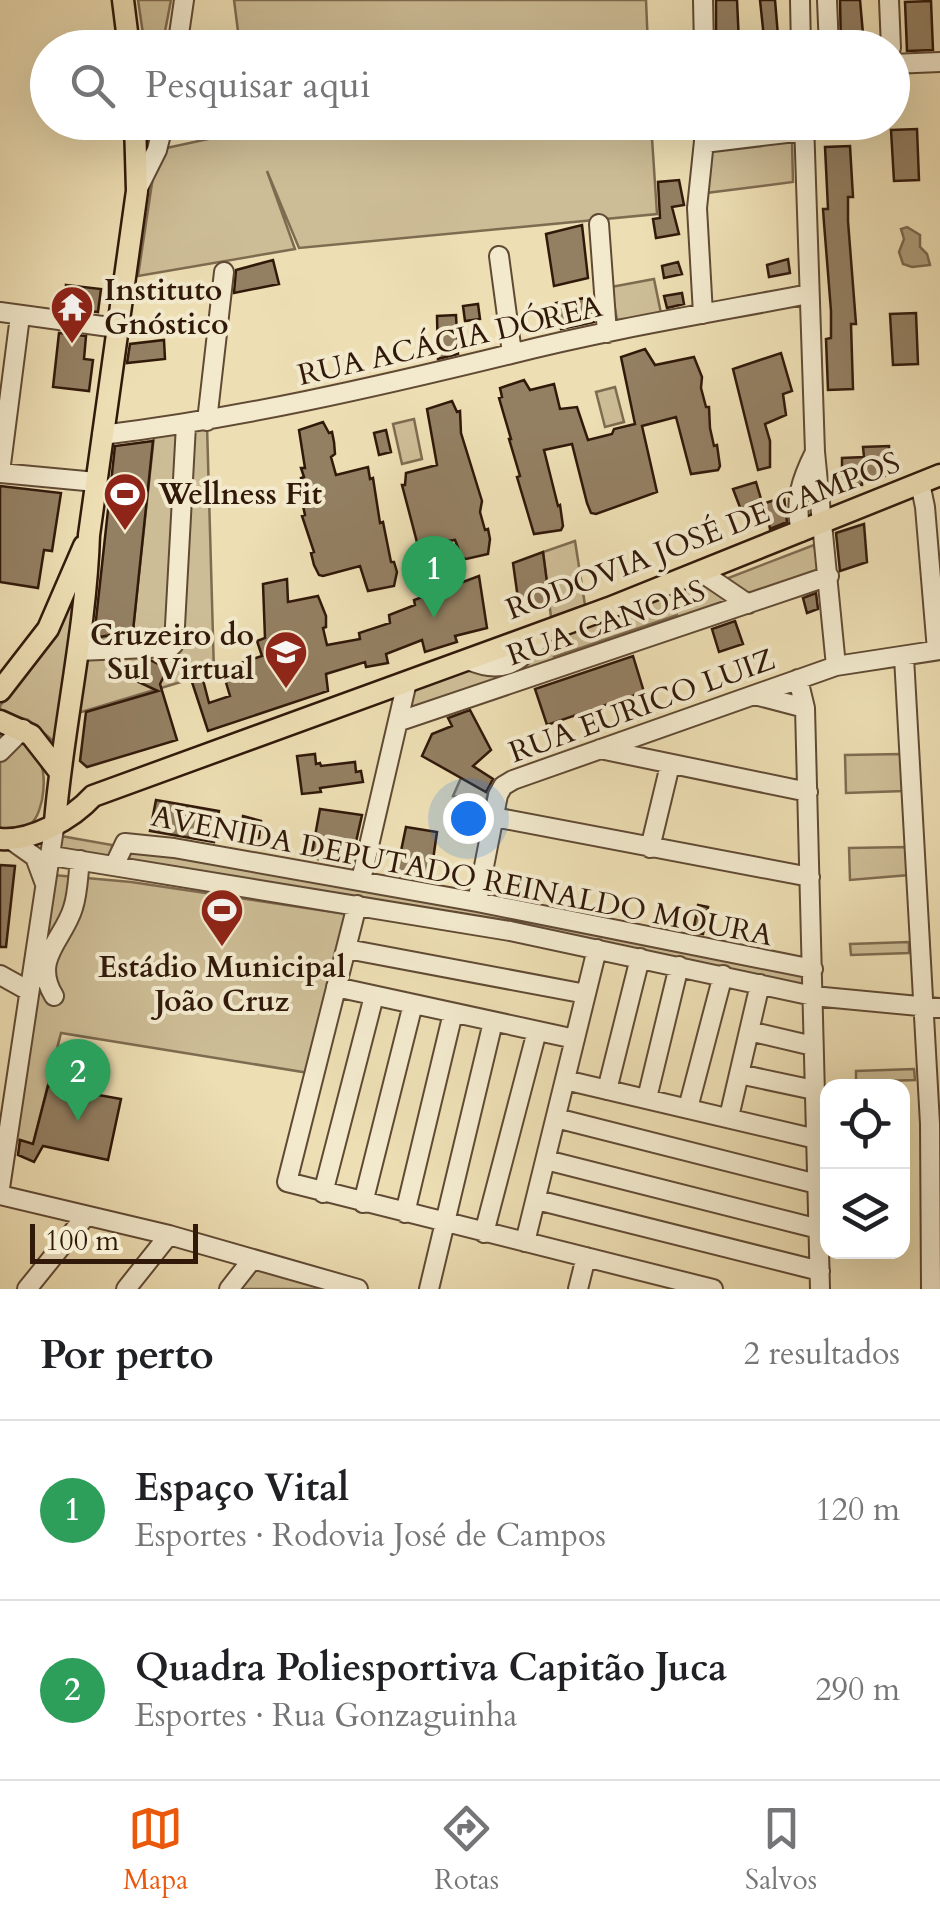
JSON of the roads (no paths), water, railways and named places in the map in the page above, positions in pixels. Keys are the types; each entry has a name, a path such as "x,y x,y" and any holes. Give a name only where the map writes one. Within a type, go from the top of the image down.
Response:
{"main road":[{"path":"123,0 127,30"},
{"path":"55,822 88,577 89,535 137,191 136,140"},
{"name":"RODOVIA JOSÉ DE CAMPOS","path":"6,839 28,836 82,808 92,796 701,572 930,479"},
{"path":"0,691 48,629 89,535"},
{"path":"0,721 23,729 44,749 58,779 92,796"}],"street":[{"path":"180,30 184,0"},
{"path":"703,0 704,30"},
{"path":"800,0 801,30"},
{"path":"827,0 829,30"},
{"path":"889,0 890,30"},
{"path":"910,63 940,62"},
{"path":"137,191 159,140"},
{"path":"703,314 697,208 704,140"},
{"path":"704,143 723,140"},
{"path":"804,140 815,452 836,666"},
{"path":"598,224 607,333"},
{"path":"499,256 512,353"},
{"path":"207,421 224,272"},
{"name":"RUA ACÁCIA DÓREA","path":"102,436 186,425 352,393 512,353 809,294"},
{"path":"0,312 117,328"},
{"path":"20,316 0,472 96,482"},
{"path":"78,651 174,644 186,425"},
{"path":"801,532 797,498 800,482 815,452"},
{"path":"930,479 938,650"},
{"path":"701,572 748,604"},
{"name":"RUA CANOAS","path":"400,721 829,576"},
{"name":"RUA EURICO LUIZ","path":"477,902 498,796 503,786 513,780 836,666 938,650"},
{"path":"904,657 931,1008 935,1124 931,1289"},
{"path":"537,1200 820,1280 805,708 798,680"},
{"path":"361,880 407,682"},
{"path":"755,695 805,708"},
{"path":"0,752 23,729"},
{"path":"600,749 808,792"},
{"path":"650,848 670,766"},
{"path":"494,817 810,877"},
{"path":"55,822 4,1130 0,1192 358,1289"},
{"path":"6,839 35,858 45,884"},
{"name":"AVENIDA DEPUTADO REINALDO MOURA","path":"116,864 121,846 131,842 361,880 813,969"},
{"name":"AVENIDA DEPUTADO REINALDO MOURA","path":"52,856 510,931 813,996 931,1008"},
{"path":"54,996 48,984 47,963 51,948 73,910 80,860"},
{"path":"358,905 287,1182 713,1289"},
{"path":"510,931 514,909"},
{"path":"347,948 586,994"},
{"path":"526,1242 597,949"},
{"path":"607,1090 640,958"},
{"path":"647,1098 679,966"},
{"path":"688,1108 723,975"},
{"path":"0,976 29,990"},
{"path":"729,1117 760,984"},
{"path":"336,987 575,1039"},
{"path":"323,1193 374,996"},
{"path":"363,1202 413,1004"},
{"path":"405,1213 453,1013"},
{"path":"429,1289 493,1022"},
{"path":"484,1232 537,1031"},
{"path":"748,1031 813,1046"},
{"path":"738,1074 814,1090"},
{"path":"565,1080 816,1139"},
{"path":"556,1118 817,1184"},
{"path":"546,1160 819,1228"},
{"path":"27,1289 85,1217"},
{"path":"126,1289 169,1235"},
{"path":"578,1289 586,1257"},
{"path":"229,1289 251,1260"}],"place":[{"name":"Instituto Gnóstico","path":"72,345"},
{"name":"Wellness Fit","path":"125,532"},
{"name":"Espaço Vital","path":"434,618"},
{"name":"Cruzeiro do Sul Virtual","path":"286,690"},
{"name":"Estádio Municipal João Cruz","path":"222,948"},
{"name":"Quadra Poliesportiva Capitão Juca","path":"78,1121"}]}
